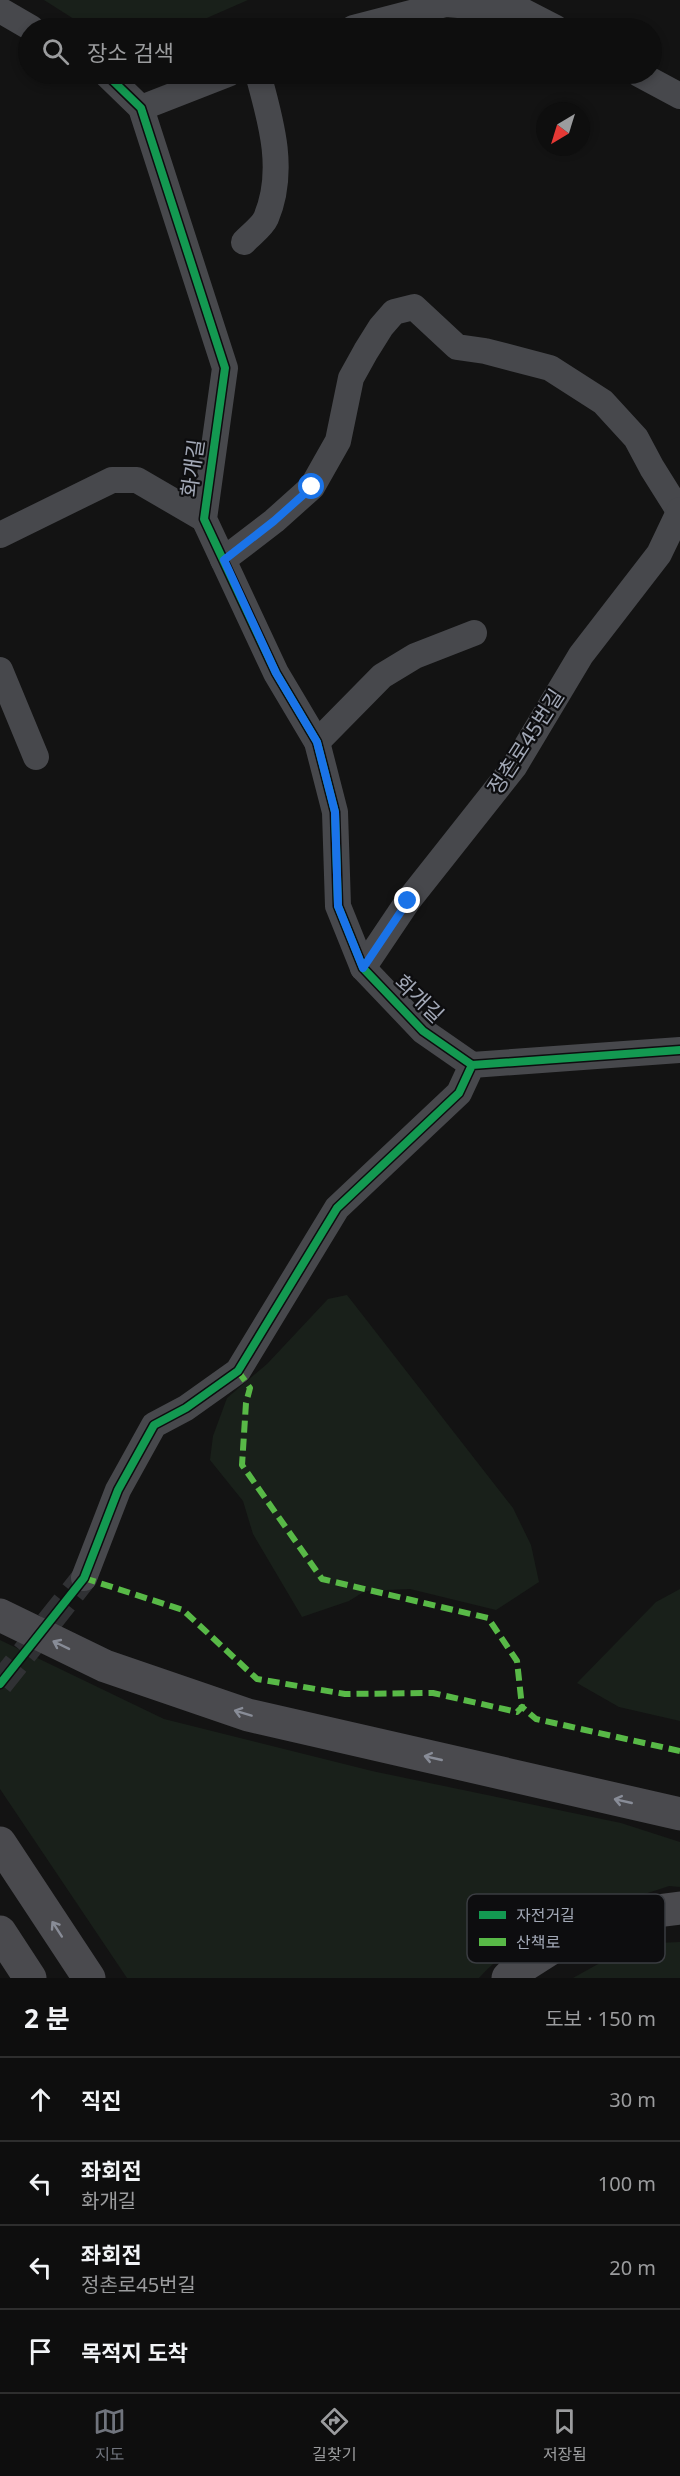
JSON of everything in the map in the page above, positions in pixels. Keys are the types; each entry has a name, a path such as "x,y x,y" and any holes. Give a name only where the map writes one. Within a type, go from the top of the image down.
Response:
{"highway":[{"path":"0,1615 105,1666 248,1715 680,1814"},
{"path":"0,1844 89,1978"},
{"path":"665,1910 680,1908"},
{"path":"0,1932 30,1978"},
{"path":"508,1978 527,1963"}],"street":[{"path":"392,18 446,4 521,10 537,18"},
{"path":"0,10 18,20"},
{"name":"화개길","path":"116,84 141,108 225,368 204,519 276,673 317,742 335,812 338,906 363,968 423,1031 472,1065"},
{"path":"141,108 202,84"},
{"path":"244,242 265,220 276,179 274,135 261,84"},
{"path":"658,84 680,96"},
{"path":"224,560 274,521 312,487 338,441 351,378 366,351 381,327 394,312 414,307 457,347 485,351 549,368 603,402 636,438 652,468 680,510"},
{"path":"0,535 112,480 137,480 204,519"},
{"name":"정촌로45번길","path":"363,968 408,901 514,767 581,655 659,554 680,510"},
{"path":"317,742 382,676 415,656 474,633"},
{"path":"0,670 36,757"},
{"path":"84,1578 118,1490 154,1425 186,1408 238,1371 337,1208 459,1093 472,1065 680,1050"}],"shaded area":[{"path":"44,0 248,0 207,18 72,18"},
{"path":"347,1295 513,1508 531,1545 539,1582 496,1610 410,1589 365,1591 349,1601 302,1617 253,1534 243,1501 210,1460 213,1436 227,1398 267,1364 328,1299"},
{"path":"680,1589 680,1721 619,1707 577,1683 656,1602"},
{"path":"0,1640 164,1719 372,1771 621,1823 680,1842 680,1887 669,1886 644,1894 467,1894 467,1963 495,1963 479,1978 127,1978 0,1789"},
{"path":"680,1942 680,1978 573,1978 600,1963 665,1963 665,1943"}],"tunnel":[{"path":"0,1684 84,1578"}],"marked path":[{"path":"238,1371 250,1388 246,1403 242,1465 322,1579 488,1618 517,1661 522,1707"},
{"path":"84,1578 183,1610 257,1679 345,1694 433,1693 517,1712 522,1707 536,1719 680,1751"}],"cycle path":[{"path":"116,84 141,108 225,368 204,519 276,673 317,742 335,812 338,906 363,968 423,1031 472,1065"},
{"path":"0,1684 84,1578 118,1490 154,1425 186,1408 238,1371 337,1208 459,1093 472,1065 680,1050"}],"route":[{"path":"312,487 274,521 224,560 276,673 317,742 335,812 338,906 363,968 408,901"}]}
